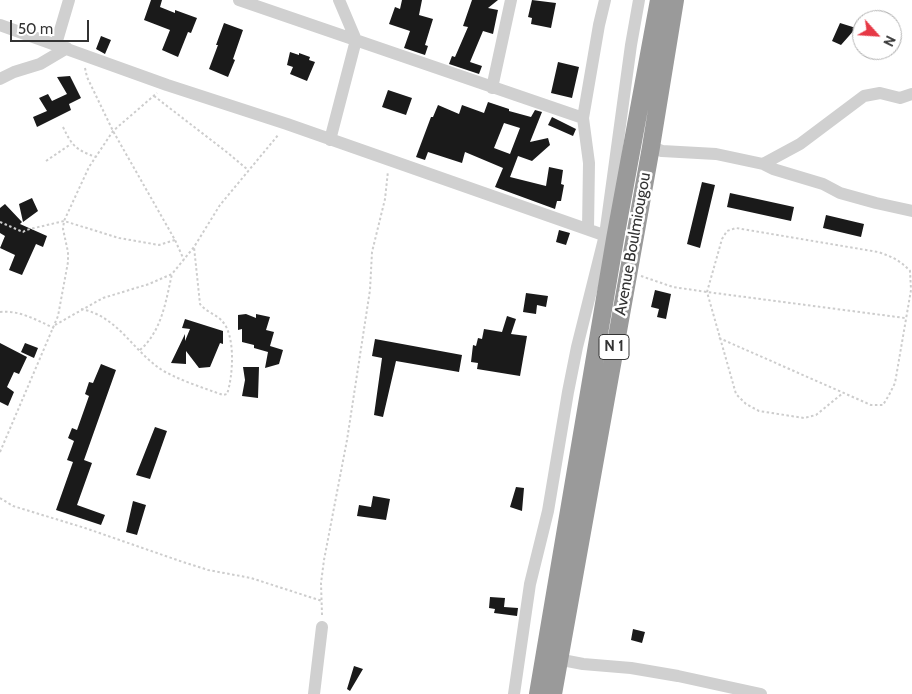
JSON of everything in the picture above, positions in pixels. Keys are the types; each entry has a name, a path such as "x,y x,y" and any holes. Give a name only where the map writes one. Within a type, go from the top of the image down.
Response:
{"highway":[{"name":"Avenue Boulmiougou","path":"553,694 551,612 610,237 659,0"},
{"name":"Avenue Boulmiougou","path":"538,694 552,658 628,272 674,0"}],"street":[{"path":"0,79 14,72 40,64 62,46 69,0"},
{"path":"239,0 583,118"},
{"path":"330,140 356,40 339,0"},
{"path":"492,88 511,0"},
{"path":"588,230 589,163 583,118 605,0"},
{"path":"514,694 530,584 548,512 577,347 610,237 631,45 639,0"},
{"path":"0,25 610,237"},
{"path":"763,164 800,144 864,96 880,93 900,98 912,94"},
{"path":"650,147 662,151 716,154 763,164 773,169 823,184 840,193 912,211"},
{"path":"314,694 322,627"},
{"path":"552,658 583,664 631,668 678,676 762,694"}],"path":[{"path":"81,54 87,77 184,260"},
{"path":"0,452 55,326 68,262 63,229 64,221 96,157 114,131 167,84"},
{"path":"154,96 222,147 249,170"},
{"path":"140,350 159,323 172,274 194,247 220,205 287,124"},
{"path":"63,127 71,144 82,152 96,157"},
{"path":"46,161 71,144"},
{"path":"322,627 321,583 324,560 348,432 369,299 372,252 388,180 388,160"},
{"path":"0,222 23,232 64,221 119,238 159,246 175,240"},
{"path":"719,338 871,405 883,404 895,383 911,290 910,271 904,264 892,256 736,228 727,232 722,239 707,292 719,338 736,394 746,404 759,411 804,418 816,415 843,393"},
{"path":"81,309 89,310 114,324 149,360 161,369 223,395 227,394 232,358 229,333 222,320 204,309 200,304 194,247"},
{"path":"628,272 673,287 905,318"},
{"path":"55,326 81,309 103,298 149,284 172,274"},
{"path":"0,312 10,311 24,314 55,326"},
{"path":"0,498 13,506 85,528 198,567 250,578 322,601"}],"building":[{"path":"151,0 162,0 160,7 197,18 191,33 188,32 178,57 162,50 170,30 144,20"},
{"path":"402,0 422,0 419,15 433,19 425,45 428,46 425,55 404,48 410,31 389,24 395,7 400,9"},
{"path":"472,0 498,0 488,8 498,10 493,34 483,31 470,62 482,66 479,74 449,64 452,56 455,57 468,27 463,26"},
{"path":"532,0 556,3 551,28 531,24 532,18 528,17"},
{"path":"224,23 243,30 228,77 209,69"},
{"path":"840,23 852,27 852,33 841,45 832,41"},
{"path":"101,36 111,40 105,54 96,49"},
{"path":"290,52 310,57 309,60 315,62 307,81 290,74 293,67 287,65"},
{"path":"558,62 579,67 572,98 551,93"},
{"path":"70,76 81,98 69,104 71,110 37,127 33,117 47,111 39,98 48,94 52,101 67,94 57,77"},
{"path":"388,90 412,98 406,115 382,107"},
{"path":"488,102 509,109 509,111 531,117 535,110 542,112 530,142 548,138 550,145 532,161 518,156 510,177 546,186 549,167 563,170 561,184 564,185 561,201 557,201 555,209 495,187 503,168 465,152 462,163 428,152 425,160 416,157 431,117 433,117 438,105 459,114 462,105 484,113","holes":["504,123 520,128 510,154 494,148"]},
{"path":"552,117 576,129 573,136 548,125"},
{"path":"702,182 715,185 700,248 687,244"},
{"path":"730,193 794,207 791,221 727,207"},
{"path":"32,198 38,211 23,222 19,204"},
{"path":"5,204 22,222 20,224 47,236 43,247 36,244 22,275 9,270 15,255 0,248 5,236 0,233 0,208"},
{"path":"826,215 864,224 861,237 823,228"},
{"path":"559,230 570,233 566,245 556,242"},
{"path":"655,290 671,294 666,319 657,317 659,309 651,307"},
{"path":"526,293 548,296 546,307 537,305 536,314 523,312"},
{"path":"246,314 256,318 256,314 270,317 266,330 274,332 270,346 283,350 279,364 265,368 268,352 254,348 254,345 242,342 242,329 238,330 238,315"},
{"path":"507,316 516,319 511,334 527,336 520,376 477,369 478,363 471,362 473,345 476,346 478,338 482,339 484,329 502,332"},
{"path":"185,319 223,331 223,344 220,343 210,367 199,368 186,351 186,364 171,363 185,334 185,341 190,329 182,328"},
{"path":"375,339 462,355 459,372 396,361 383,417 374,415 382,358 372,356"},
{"path":"0,343 27,357 19,374 14,372 7,387 14,392 8,406 0,402"},
{"path":"25,343 38,348 34,358 21,352"},
{"path":"101,364 116,370 84,460 92,463 77,505 105,515 101,525 56,510 73,462 67,460 74,441 68,438 72,428 77,430 89,396 85,394 89,382 93,383"},
{"path":"243,367 259,367 258,398 242,396 245,380"},
{"path":"155,427 167,431 150,479 136,475"},
{"path":"516,487 524,488 522,511 510,507"},
{"path":"373,496 390,499 386,520 357,516 359,505 371,507"},
{"path":"133,501 146,505 137,535 126,532"},
{"path":"490,597 505,598 504,607 518,608 517,616 494,613 495,609 489,608"},
{"path":"633,629 645,632 642,643 631,640"},
{"path":"354,666 363,669 350,691 347,689"}]}
